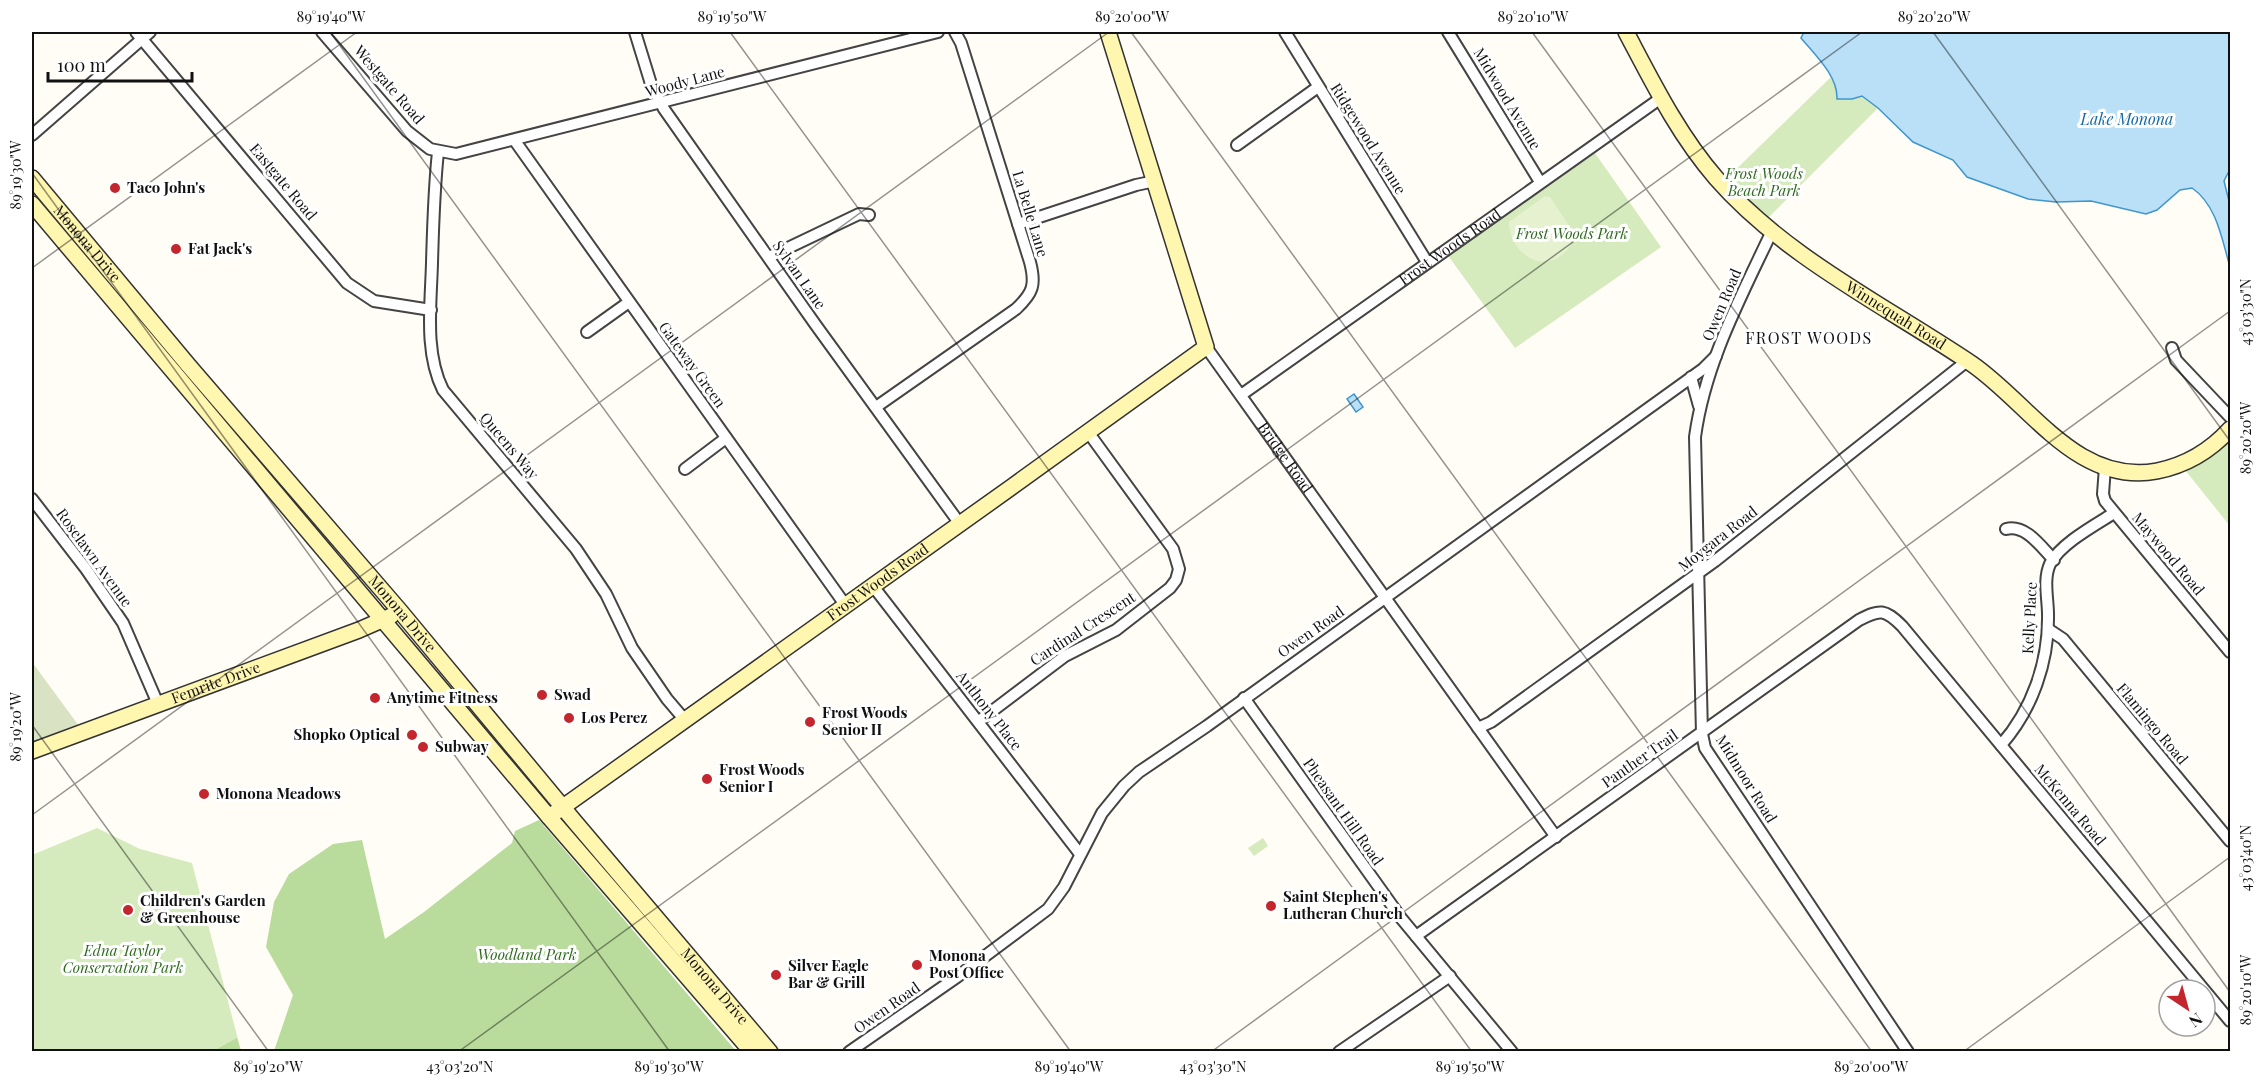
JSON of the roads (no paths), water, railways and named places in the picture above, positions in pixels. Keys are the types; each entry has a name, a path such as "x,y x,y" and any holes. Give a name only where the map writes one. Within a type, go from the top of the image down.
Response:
{"street":[{"name":"Westgate Road","path":"322,32 401,124 425,146 438,152"},
{"name":"Sylvan Lane","path":"635,32 651,84 661,104 815,324 960,524"},
{"name":"Woody Lane","path":"438,152 469,153 661,104 687,95 939,32"},
{"name":"La Belle Lane","path":"876,406 1016,309 1029,296 1034,278 961,43 955,32"},
{"name":"Bridge Road","path":"1108,32 1206,347 1556,837"},
{"name":"Ridgewood Avenue","path":"1285,32 1428,262"},
{"name":"Midwood Avenue","path":"1448,32 1540,182"},
{"name":"Winnequah Road","path":"1626,32 1680,130 1716,177 1772,231 1796,250 1992,380 2073,451 2105,467 2136,473 2181,465 2200,455 2230,429"},
{"path":"32,135 143,34"},
{"name":"Eastgate Road","path":"143,34 347,283 375,301 431,310"},
{"path":"1237,145 1318,87"},
{"name":"Frost Woods Road","path":"1241,395 1661,98"},
{"name":"Gateway Green","path":"515,141 846,606"},
{"name":"Queens Way","path":"438,152 434,187 431,310 433,357 443,390 576,549 606,594 632,648 667,699 684,719"},
{"name":"Monona Drive","path":"32,178 195,373 400,610 562,807 770,1052"},
{"path":"1018,224 1155,181"},
{"name":"Monona Drive","path":"32,204 549,817 752,1052"},
{"path":"770,257 859,214 869,215"},
{"name":"Owen Road","path":"851,1051 1046,911 1060,893 1102,813 1125,784 1146,767 1386,598 1691,377 1716,356 1772,231"},
{"path":"586,332 629,302"},
{"name":"Frost Woods Road","path":"549,817 1206,347"},
{"path":"2172,348 2176,360 2230,417"},
{"name":"Midmoor Road","path":"1716,356 1699,407 1695,436 1702,734 1706,748 1908,1052"},
{"name":"Moygara Road","path":"1478,728 1500,715 1699,573 1967,362"},
{"name":"Midmoor Road","path":"1691,377 1699,407"},
{"name":"Cardinal Crescent","path":"978,721 1065,656 1116,630 1165,592 1176,580 1179,569 1171,547 1088,432"},
{"path":"685,469 726,438"},
{"name":"Maywood Road","path":"2105,467 2103,494 2105,501 2230,652"},
{"name":"Roselawn Avenue","path":"32,499 86,569 123,623 158,704"},
{"path":"2006,529 2016,528 2024,532 2054,560 2070,543 2114,513"},
{"name":"Kelly Place","path":"2001,745 2014,731 2029,705 2044,660 2048,629 2047,580 2050,565 2054,560"},
{"name":"Anthony Place","path":"873,586 1080,854"},
{"name":"Femrite Drive","path":"32,751 384,620 400,610"},
{"name":"Panther Trail","path":"1416,936 1859,620 1879,611 1884,612"},
{"name":"McKenna Road","path":"1884,612 1893,616 1902,626 2230,1021"},
{"name":"Flamingo Road","path":"2048,629 2063,639 2230,842"},
{"name":"Pheasant Hill Road","path":"1244,698 1401,918 1512,1052"},
{"path":"1340,1051 1450,976"}],"water":[{"name":"Lake Monona","path":"1804,32 2230,32 2230,169 2224,181 2230,205 2230,267 2213,213 2192,188 2180,190 2157,210 2146,214 2091,201 2056,202 2028,199 1967,177 1953,160 1913,142 1878,108 1862,96 1837,99 1830,74 1801,38"},
{"path":"1354,394 1363,407 1356,412 1347,399"}],"place":[{"name":"Taco John's","path":"115,188"},
{"name":"Fat Jack's","path":"176,249"},
{"name":"Swad","path":"542,695"},
{"name":"Anytime Fitness","path":"375,698"},
{"name":"Los Perez","path":"569,718"},
{"name":"Frost Woods Senior II","path":"810,722"},
{"name":"Shopko Optical","path":"412,735"},
{"name":"Subway","path":"423,747"},
{"name":"Frost Woods Senior I","path":"707,779"},
{"name":"Monona Meadows","path":"204,794"},
{"name":"Saint Stephen's Lutheran Church","path":"1271,906"},
{"name":"Children's Garden & Greenhouse","path":"128,910"},
{"name":"Monona Post Office","path":"917,965"},
{"name":"Silver Eagle Bar & Grill","path":"776,975"}],"district":[{"name":"FROST WOODS","path":"1809,338"}],"park label":[{"name":"Frost Woods Beach Park","path":"1764,182"},
{"name":"Frost Woods Park","path":"1572,234"},
{"name":"Woodland Park","path":"527,955"},
{"name":"Edna Taylor Conservation Park","path":"123,960"}]}
